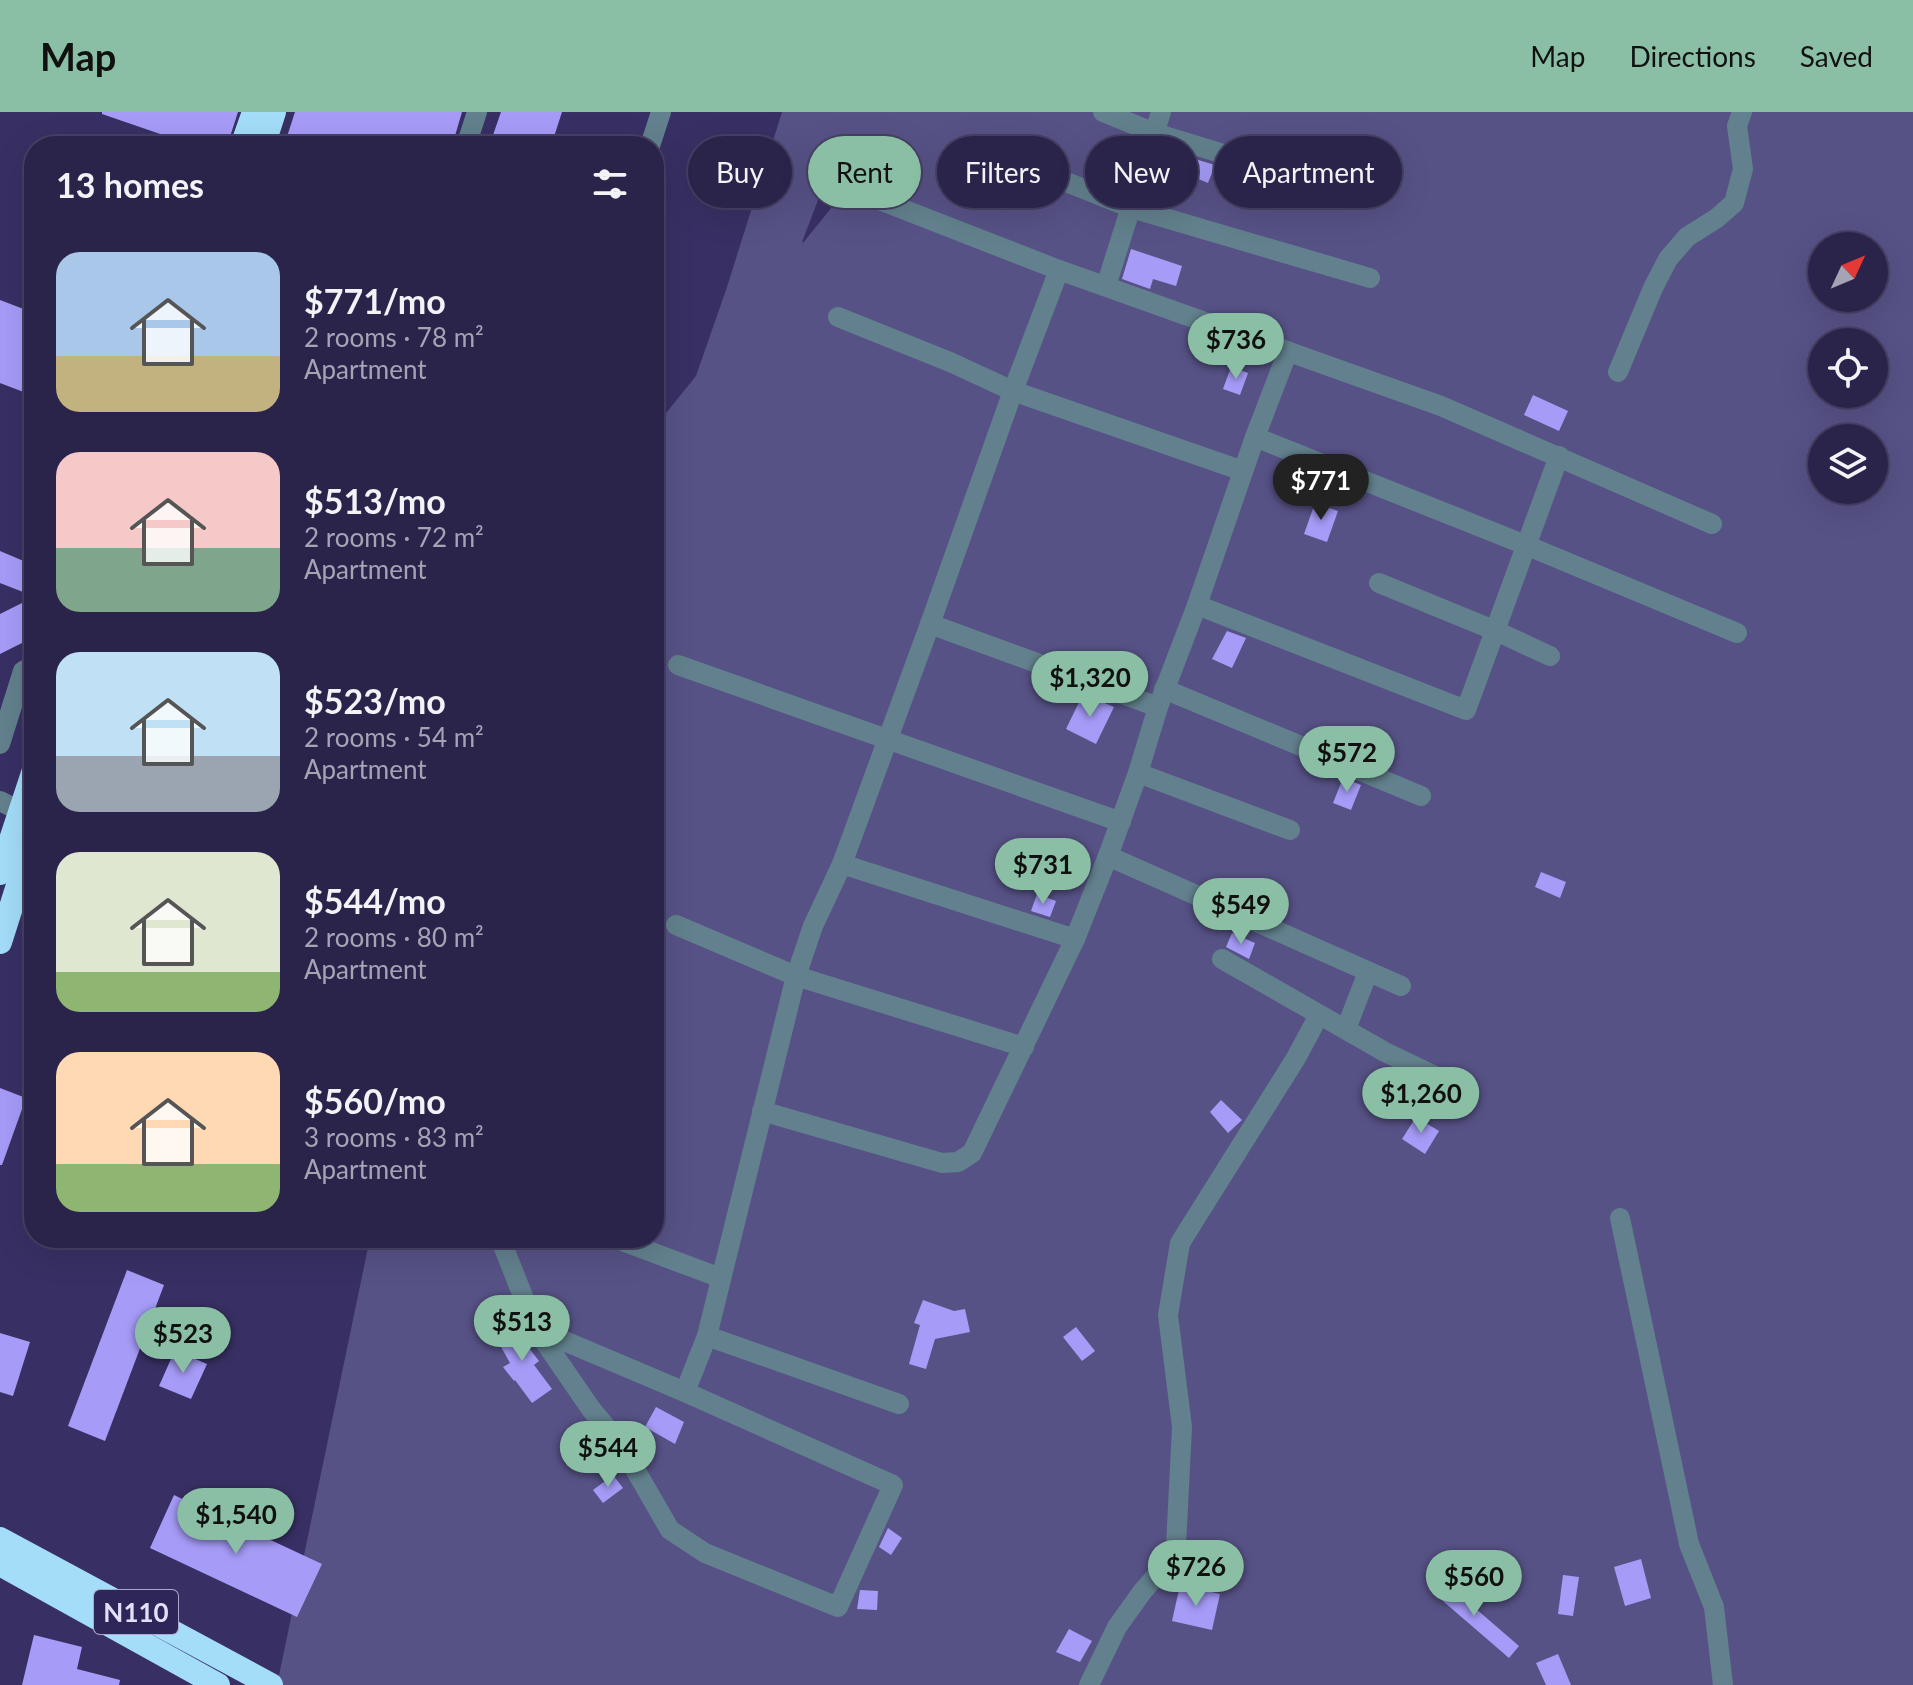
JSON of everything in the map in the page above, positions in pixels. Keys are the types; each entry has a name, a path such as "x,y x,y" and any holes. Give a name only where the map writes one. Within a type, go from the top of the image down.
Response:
{"highway":[{"path":"246,136 254,112"},
{"path":"266,136 274,112"},
{"path":"17,887 10,806 24,785"},
{"path":"0,942 24,866"},
{"name":"N110","path":"0,1539 271,1685"},
{"name":"N110","path":"0,1564 218,1685"}],"street":[{"path":"469,136 477,112"},
{"path":"653,136 661,112"},
{"path":"1103,112 1155,133 1214,151"},
{"path":"1154,136 1161,112"},
{"path":"1618,372 1668,259 1687,237 1734,203 1743,169 1737,126 1742,112"},
{"path":"900,208 1059,270 1441,406 1712,524"},
{"path":"1106,286 1131,208 1370,278"},
{"path":"685,1392 707,1336 796,976 813,926 842,864 1059,270"},
{"path":"838,317 1013,391 1243,471"},
{"path":"762,1111 942,1163 958,1162 972,1153 1075,939 1108,856 1161,698 1288,351"},
{"path":"1255,437 1737,633"},
{"path":"1197,605 1466,710 1559,456"},
{"path":"1379,583 1550,656"},
{"path":"930,624 1161,698 1421,796"},
{"path":"678,665 1121,822"},
{"path":"0,744 24,670"},
{"path":"1138,773 1290,830"},
{"path":"1108,856 1401,986"},
{"path":"842,864 1075,939"},
{"path":"676,925 796,976 1024,1047"},
{"path":"1222,959 1385,1052 1464,1090"},
{"path":"1346,1029 1368,972"},
{"path":"1089,1685 1117,1627 1163,1568 1176,1546 1182,1427 1168,1315 1180,1243 1296,1058 1319,1015"},
{"path":"1620,1218 1689,1544 1714,1607 1723,1685"},
{"path":"504,1248 536,1329 591,1409 621,1445 670,1530 705,1553 838,1607 893,1485 536,1329"},
{"path":"641,1248 721,1278"},
{"path":"707,1336 899,1404"}],"shaded area":[{"path":"782,112 1913,112 1913,1685 277,1685 368,1248 664,1248 664,416 696,376 752,208 792,208 792,136 774,136"}],"building":[{"path":"238,112 230,136 166,136 102,114"},
{"path":"295,112 462,112 455,136 287,136"},
{"path":"501,112 562,112 554,136 493,136"},
{"path":"1198,160 1214,165 1208,183 1198,179"},
{"path":"1131,249 1182,266 1176,286 1153,279 1150,289 1122,279"},
{"path":"0,300 24,309 24,392 0,383"},
{"path":"1231,367 1248,373 1240,395 1223,389"},
{"path":"1533,395 1568,411 1559,431 1524,415"},
{"path":"1315,503 1338,511 1327,542 1304,534"},
{"path":"0,551 24,561 23,592 0,583"},
{"path":"24,602 24,642 0,654 0,614"},
{"path":"1227,631 1246,638 1232,668 1212,659"},
{"path":"1083,694 1114,707 1096,744 1066,729"},
{"path":"1343,778 1361,785 1351,810 1333,803"},
{"path":"1541,872 1566,882 1560,898 1535,887"},
{"path":"1037,894 1056,901 1050,917 1031,911"},
{"path":"1232,933 1255,943 1249,959 1226,947"},
{"path":"0,1088 24,1097 24,1104 0,1165"},
{"path":"1221,1100 1242,1120 1228,1133 1210,1112"},
{"path":"1416,1117 1439,1131 1425,1154 1402,1139"},
{"path":"127,1270 164,1285 105,1441 68,1426"},
{"path":"923,1300 954,1311 965,1309 970,1332 935,1339 926,1369 909,1364 920,1325 914,1323"},
{"path":"519,1323 529,1341 525,1343 539,1361 534,1365 552,1389 532,1403 503,1367 510,1363 495,1336"},
{"path":"1076,1327 1095,1351 1082,1361 1063,1337"},
{"path":"0,1333 30,1342 13,1396 0,1392"},
{"path":"175,1350 207,1364 191,1399 159,1386"},
{"path":"656,1407 684,1422 675,1444 645,1427"},
{"path":"613,1475 623,1488 603,1503 593,1490"},
{"path":"174,1495 322,1564 297,1617 150,1548"},
{"path":"888,1528 902,1538 891,1555 879,1547"},
{"path":"1641,1559 1651,1598 1625,1606 1614,1567"},
{"path":"1563,1575 1579,1577 1573,1616 1558,1614"},
{"path":"1439,1577 1519,1646 1509,1658 1429,1589"},
{"path":"1180,1585 1220,1594 1212,1630 1172,1621"},
{"path":"860,1590 878,1591 877,1610 857,1609"},
{"path":"1069,1629 1092,1641 1080,1662 1056,1652"},
{"path":"34,1635 82,1647 77,1669 120,1680 119,1685 22,1685"},
{"path":"1558,1654 1571,1685 1546,1685 1536,1663"}]}
